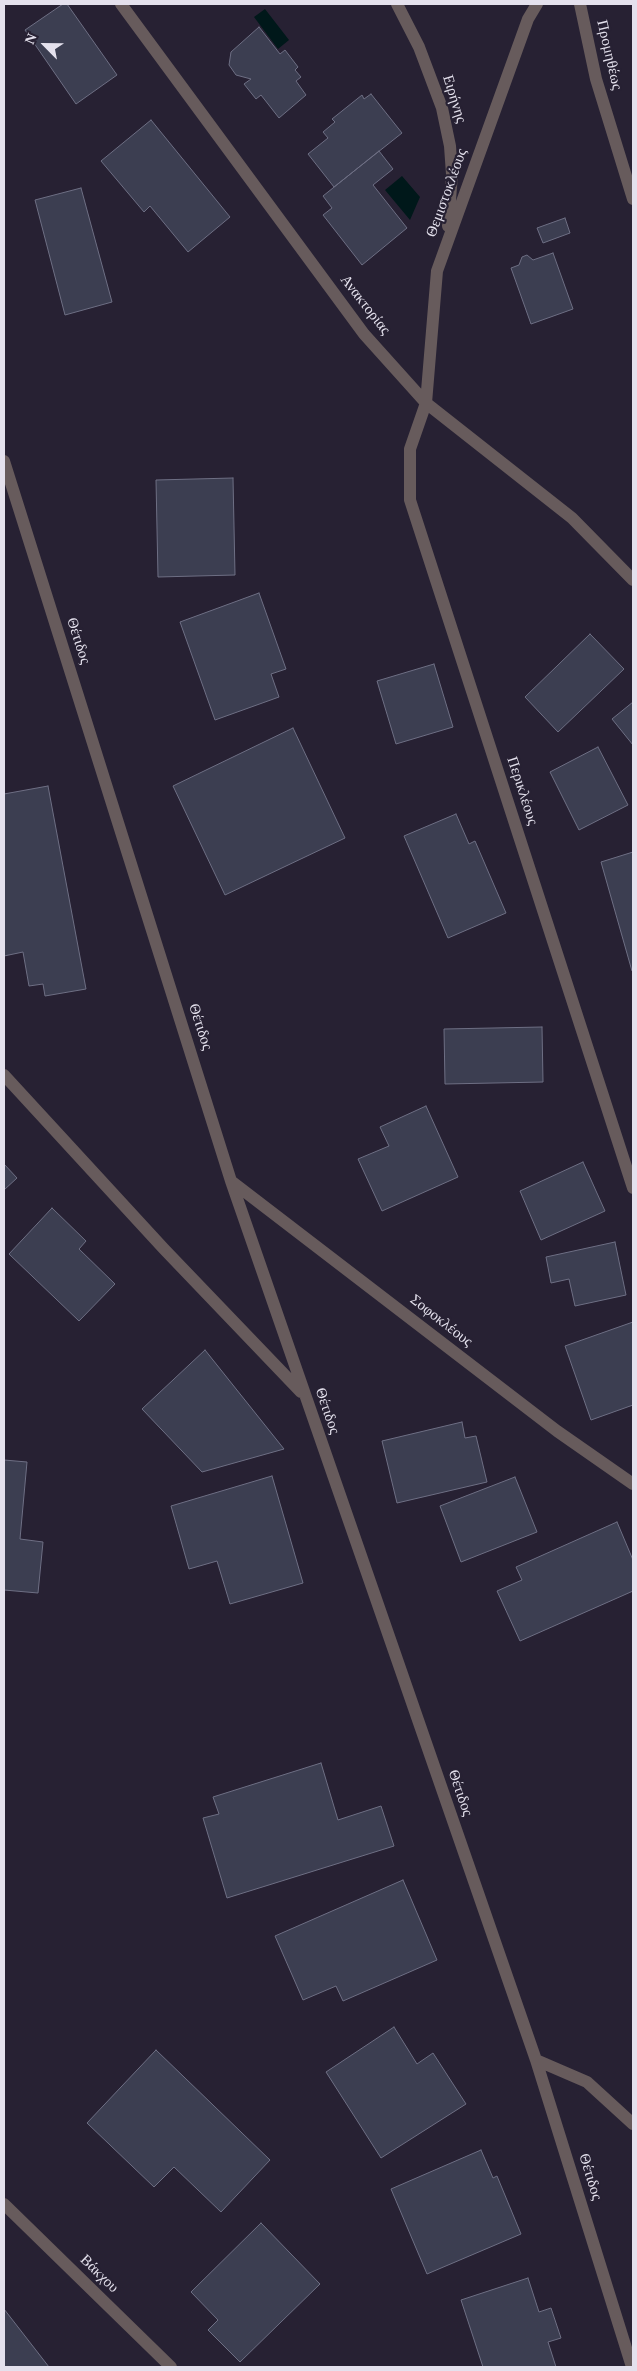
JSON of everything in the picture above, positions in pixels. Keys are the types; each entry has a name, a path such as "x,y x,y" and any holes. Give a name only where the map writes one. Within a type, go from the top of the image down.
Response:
{"street":[{"name":"Ανακτορίας","path":"121,4 364,334 426,403 572,518 633,580"},
{"name":"Ειρήνης","path":"397,4 419,46 444,118 450,146 452,174 446,241"},
{"name":"Θεμιστοκλέους","path":"426,403 437,271 446,241 528,19 537,4"},
{"name":"Προμηθέως","path":"580,4 596,79 633,199"},
{"name":"Περικλέους","path":"426,403 410,449 410,500 633,1188"},
{"name":"Θέτιδος","path":"4,461 231,1181 304,1396 536,2060 632,2367"},
{"path":"4,1075 164,1249 304,1396"},
{"name":"Σοφοκλέους","path":"231,1181 557,1431 633,1484"},
{"path":"536,2060 586,2082 633,2124"},
{"name":"Βάκχου","path":"4,2204 171,2367"}],"shaded area":[{"path":"265,9 289,40 278,49 254,17"},
{"path":"402,176 420,197 410,220 385,190"}],"building":[{"path":"63,4 67,4 117,75 76,104 25,30"},
{"path":"259,27 280,54 285,50 298,67 295,70 301,77 296,81 306,95 279,118 261,95 256,99 244,84 251,79 236,75 229,65 231,52"},
{"path":"371,94 402,133 334,187 308,154 328,138 323,132 335,122 332,119 362,95 364,99"},
{"path":"151,120 230,217 188,252 150,206 144,212 101,161"},
{"path":"379,151 393,169 373,185 407,228 362,265 323,215 332,208 323,196"},
{"path":"81,188 112,302 65,315 35,200"},
{"path":"565,218 570,233 543,243 537,228"},
{"path":"553,253 573,309 531,324 511,268 519,265 522,257 527,255 533,260"},
{"path":"233,478 235,575 158,577 156,480"},
{"path":"259,593 286,669 271,674 279,697 215,720 180,622"},
{"path":"590,634 624,669 558,732 525,697"},
{"path":"434,664 453,727 396,744 377,681"},
{"path":"633,702 633,745 612,719"},
{"path":"293,728 345,838 225,895 173,786"},
{"path":"598,747 628,805 579,830 550,772"},
{"path":"48,786 86,989 45,996 43,984 29,986 23,952 4,956 4,794"},
{"path":"456,814 469,844 475,841 506,913 448,938 404,836"},
{"path":"633,852 633,970 632,971 601,862"},
{"path":"542,1027 543,1082 445,1084 444,1029"},
{"path":"426,1106 458,1177 382,1211 358,1159 389,1146 380,1127"},
{"path":"583,1162 605,1211 541,1240 520,1191"},
{"path":"4,1164 17,1178 4,1190"},
{"path":"52,1208 86,1241 79,1249 115,1284 79,1321 9,1254"},
{"path":"615,1242 626,1295 575,1306 569,1279 551,1283 546,1257"},
{"path":"633,1322 633,1405 591,1420 565,1346"},
{"path":"205,1350 284,1449 202,1472 142,1409"},
{"path":"462,1422 465,1438 476,1436 487,1482 397,1503 382,1441"},
{"path":"4,1460 27,1462 20,1539 43,1542 38,1593 4,1590"},
{"path":"272,1476 303,1583 230,1604 217,1561 189,1569 171,1506"},
{"path":"515,1477 537,1532 461,1562 440,1506"},
{"path":"617,1522 633,1560 633,1591 520,1641 497,1591 522,1580 516,1567"},
{"path":"321,1763 338,1820 381,1806 394,1846 227,1898 203,1818 219,1814 213,1797"},
{"path":"403,1880 437,1960 343,2001 336,1986 303,2000 275,1936"},
{"path":"394,2027 417,2064 433,2053 466,2104 381,2158 326,2072"},
{"path":"156,2050 270,2160 221,2212 174,2167 154,2187 87,2123"},
{"path":"481,2150 493,2178 497,2176 521,2234 427,2274 391,2189"},
{"path":"261,2223 320,2284 240,2362 208,2330 218,2320 191,2292"},
{"path":"528,2278 539,2312 551,2308 561,2338 548,2342 556,2367 483,2367 461,2300"},
{"path":"4,2309 49,2367 4,2367"}]}
